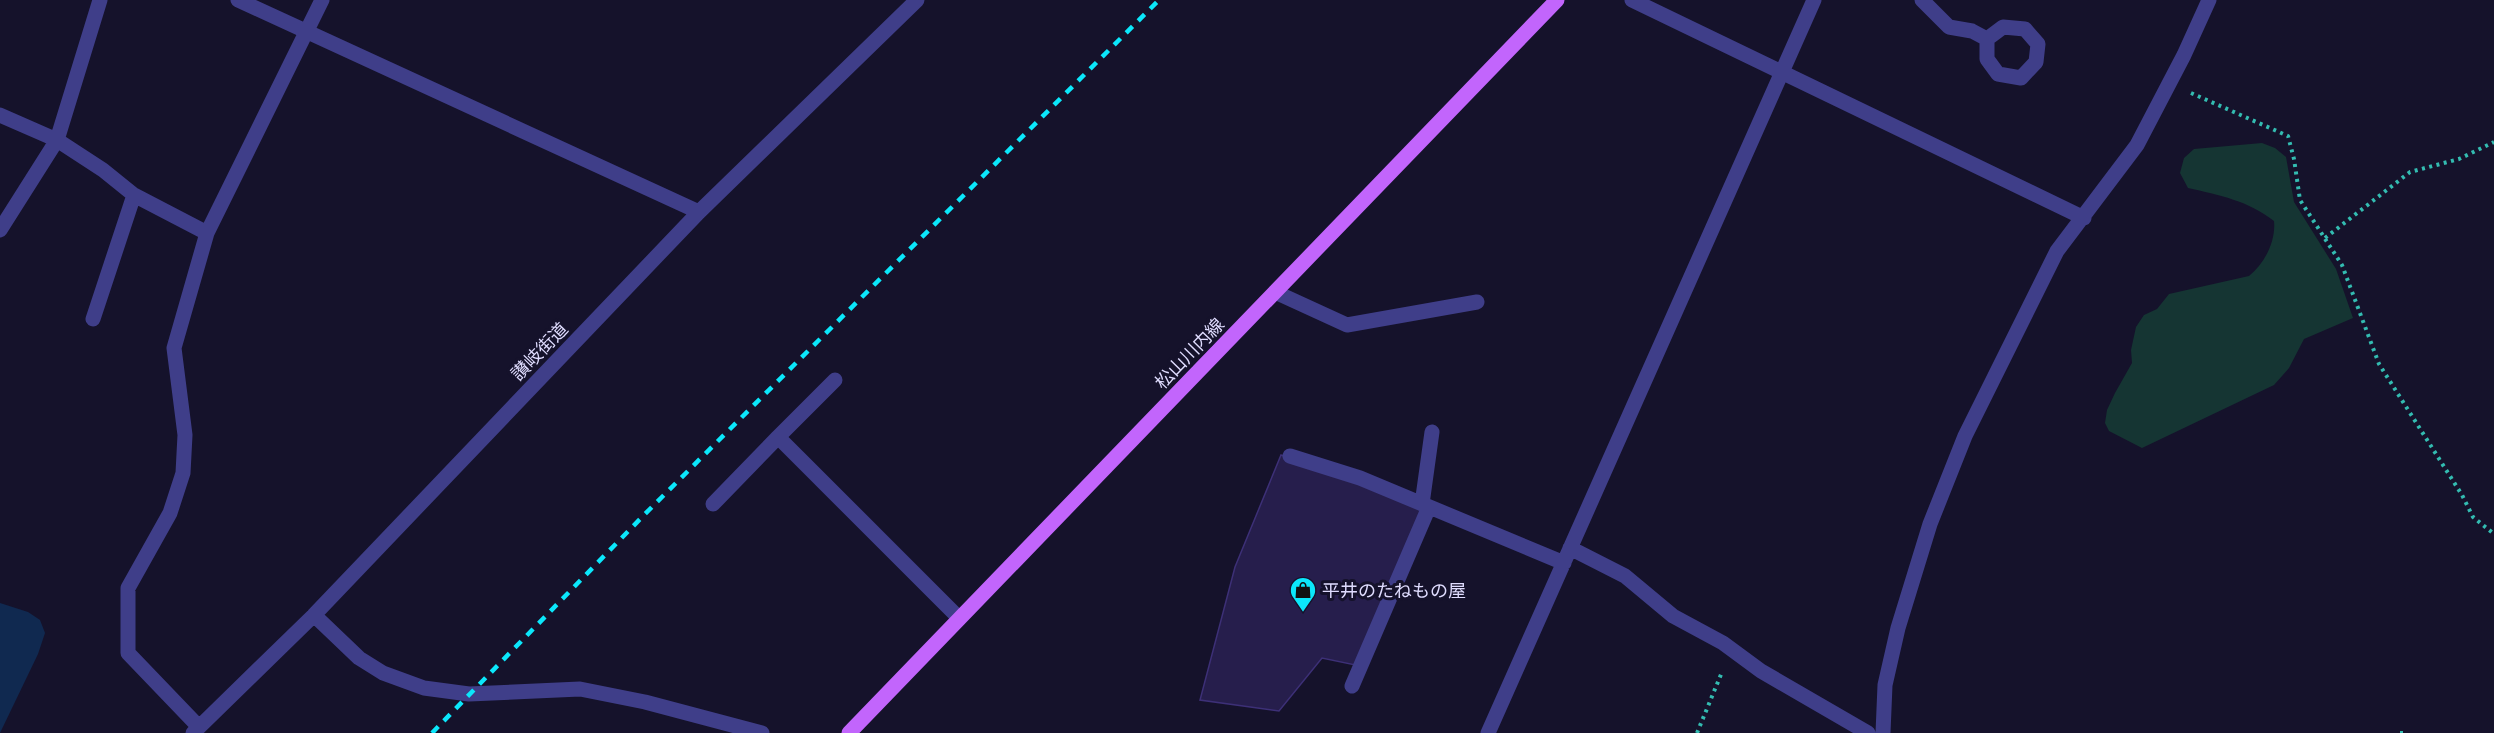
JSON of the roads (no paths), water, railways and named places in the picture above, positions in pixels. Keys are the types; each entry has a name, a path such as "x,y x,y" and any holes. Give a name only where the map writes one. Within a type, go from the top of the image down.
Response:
{"main road":[{"name":"松山川内線","path":"849,733 1557,0"}],"street":[{"path":"0,230 57,140 100,0"},
{"path":"238,0 699,212"},
{"path":"196,730 128,652 128,588 170,513 183,474 185,435 174,348 207,233 322,0"},
{"name":"讃岐街道","path":"196,730 314,615 699,212 917,0"},
{"path":"1632,0 2084,218"},
{"path":"1488,733 1814,0"},
{"path":"1922,0 1949,27 1972,31 1987,39"},
{"path":"1883,733 1885,685 1898,628 1930,524 1965,436 2057,251 2137,146 2209,0"},
{"path":"0,115 57,140 103,170 134,195 207,233"},
{"path":"93,319 134,195"},
{"path":"1275,292 1347,325 1477,302"},
{"path":"713,504 835,380"},
{"path":"1352,686 1426,505 1432,432"},
{"path":"778,437 959,618"},
{"path":"1290,456 1360,478 1564,563"},
{"path":"1570,548 1625,576 1673,616 1723,642 1761,671 1868,733"},
{"path":"314,615 367,663 382,673 424,688 469,694 580,689 645,702 762,733"}],"water":[{"path":"0,603 28,612 40,620 45,633 38,654 0,733"}],"railway":[{"path":"432,733 644,515 1159,0"}],"place":[{"name":"平井のたねもの屋","path":"1303,613"}]}
